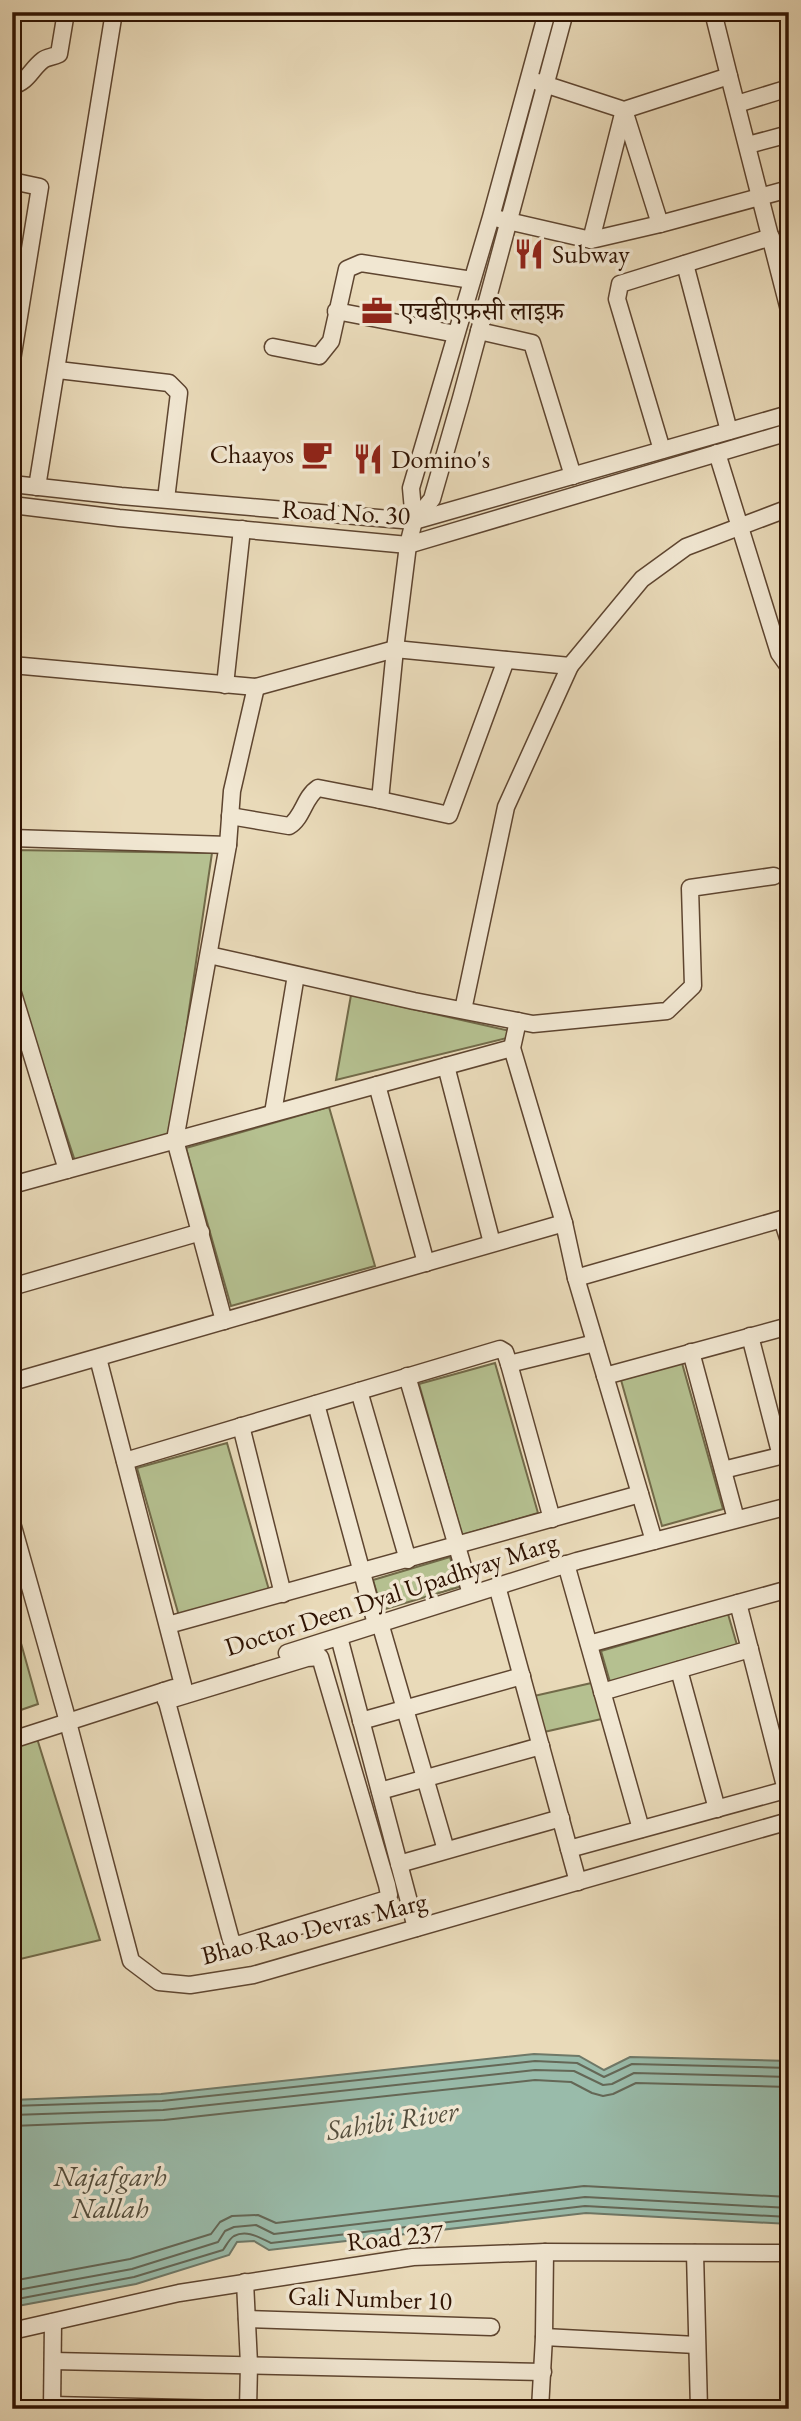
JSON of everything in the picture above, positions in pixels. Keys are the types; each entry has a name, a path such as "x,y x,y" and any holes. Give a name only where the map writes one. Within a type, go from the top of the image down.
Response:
{"street":[{"path":"12,86 29,78 45,58 59,54 66,12"},
{"path":"37,487 114,12"},
{"path":"380,800 395,649 408,545 414,521 411,488 491,217 546,12"},
{"path":"414,521 432,499 565,12"},
{"path":"713,12 787,292 789,310"},
{"path":"529,80 624,110 729,76"},
{"path":"737,104 789,88"},
{"path":"624,110 660,225"},
{"path":"591,240 624,110"},
{"path":"748,145 789,134"},
{"path":"12,181 40,187 19,279 12,360"},
{"path":"491,217 591,240 660,225 789,189"},
{"path":"662,450 617,299 620,284 771,237"},
{"path":"273,347 319,356 331,341 346,269 360,263 472,280"},
{"path":"685,264 729,431"},
{"path":"336,311 456,334"},
{"path":"479,331 532,343 573,476"},
{"path":"58,370 169,383 179,393 166,499"},
{"name":"Road No. 30","path":"12,484 414,521 789,414"},
{"name":"Road No. 30","path":"12,505 408,545 789,432"},
{"path":"717,453 779,653 789,667"},
{"path":"463,1010 506,807 570,666 642,579 686,547 789,508"},
{"path":"225,685 242,529"},
{"path":"12,665 256,687 395,649 570,666"},
{"path":"230,816 289,826 296,822 312,792 318,788 449,815 506,660"},
{"path":"224,1321 176,1140 228,845 232,792 256,687"},
{"path":"12,838 228,845"},
{"path":"209,955 533,1024 667,1011 693,986 690,888 774,876"},
{"path":"273,1113 296,975"},
{"path":"12,990 67,1170"},
{"path":"518,1021 512,1048 564,1223 576,1278 654,1541"},
{"path":"12,1185 512,1048"},
{"path":"446,1066 492,1243"},
{"path":"377,1085 426,1262"},
{"path":"576,1278 785,1218 789,1241"},
{"path":"12,1382 564,1223"},
{"path":"15,1286 201,1232"},
{"path":"605,1376 789,1326"},
{"path":"723,1470 785,1455 750,1336"},
{"path":"509,1364 595,1343"},
{"path":"125,1461 497,1349 505,1352 509,1364 552,1519"},
{"path":"691,1352 736,1520"},
{"path":"97,1357 183,1685"},
{"path":"407,1377 471,1594"},
{"path":"359,1391 408,1560"},
{"path":"316,1404 362,1573 446,1850"},
{"path":"241,1426 283,1594"},
{"path":"168,1625 640,1494"},
{"name":"Doctor Deen Dyal Upadhyay Marg","path":"12,1740 68,1721 165,1696 183,1685 566,1564 789,1506"},
{"name":"Bhao Rao Devras Marg","path":"12,1523 68,1721 131,1961 159,1982 190,1985 253,1975 789,1821"},
{"path":"566,1564 641,1829"},
{"path":"497,1586 578,1882"},
{"path":"589,1644 789,1589"},
{"path":"569,1850 787,1789 738,1603"},
{"path":"339,1637 416,1928"},
{"path":"602,1692 750,1649"},
{"path":"320,1657 387,1885 387,1899 237,1945 231,1940 165,1696 307,1658 320,1657"},
{"path":"679,1670 717,1809"},
{"path":"361,1721 522,1676"},
{"path":"380,1791 541,1746"},
{"path":"399,1864 561,1818"},
{"path":"540,2409 545,2252"},
{"name":"Road 237","path":"12,2330 179,2293 412,2257 545,2252 789,2253"},
{"path":"695,2253 699,2409"},
{"path":"245,2282 248,2409"},
{"name":"Gali Number 10","path":"247,2319 491,2327"},
{"path":"53,2322 52,2407 226,2409"},
{"path":"544,2337 696,2345"},
{"path":"53,2361 543,2372"}],"shaded area":[{"path":"12,850 212,853 171,1133 75,1161 12,971"},
{"path":"351,995 523,1034 336,1080"},
{"path":"329,1107 375,1266 231,1306 186,1148"},
{"path":"495,1363 538,1513 462,1535 419,1384"},
{"path":"682,1363 723,1509 662,1526 621,1380"},
{"path":"227,1443 269,1590 179,1616 137,1468"},
{"path":"450,1557 459,1587 382,1610 373,1580"},
{"path":"12,1611 38,1704 12,1713"},
{"path":"728,1614 737,1645 610,1682 601,1651"},
{"path":"596,1682 606,1718 544,1732 534,1696"},
{"path":"35,1732 100,1940 12,1961 12,1740"}],"water":[{"name":"Najafgarh Nallah","path":"534,2054 579,2056 604,2070 630,2057 789,2061 789,2224 586,2213 269,2250 254,2241 237,2242 229,2255 136,2284 12,2307 12,2100 161,2094"}],"place":[{"name":"Subway","path":"529,254"},
{"name":"एचडीएफ़सी लाइफ़","path":"377,311"},
{"name":"Chaayos","path":"317,454"},
{"name":"Domino's","path":"368,459"}],"water label":[{"name":"Sahibi River","path":"392,2120"}]}
